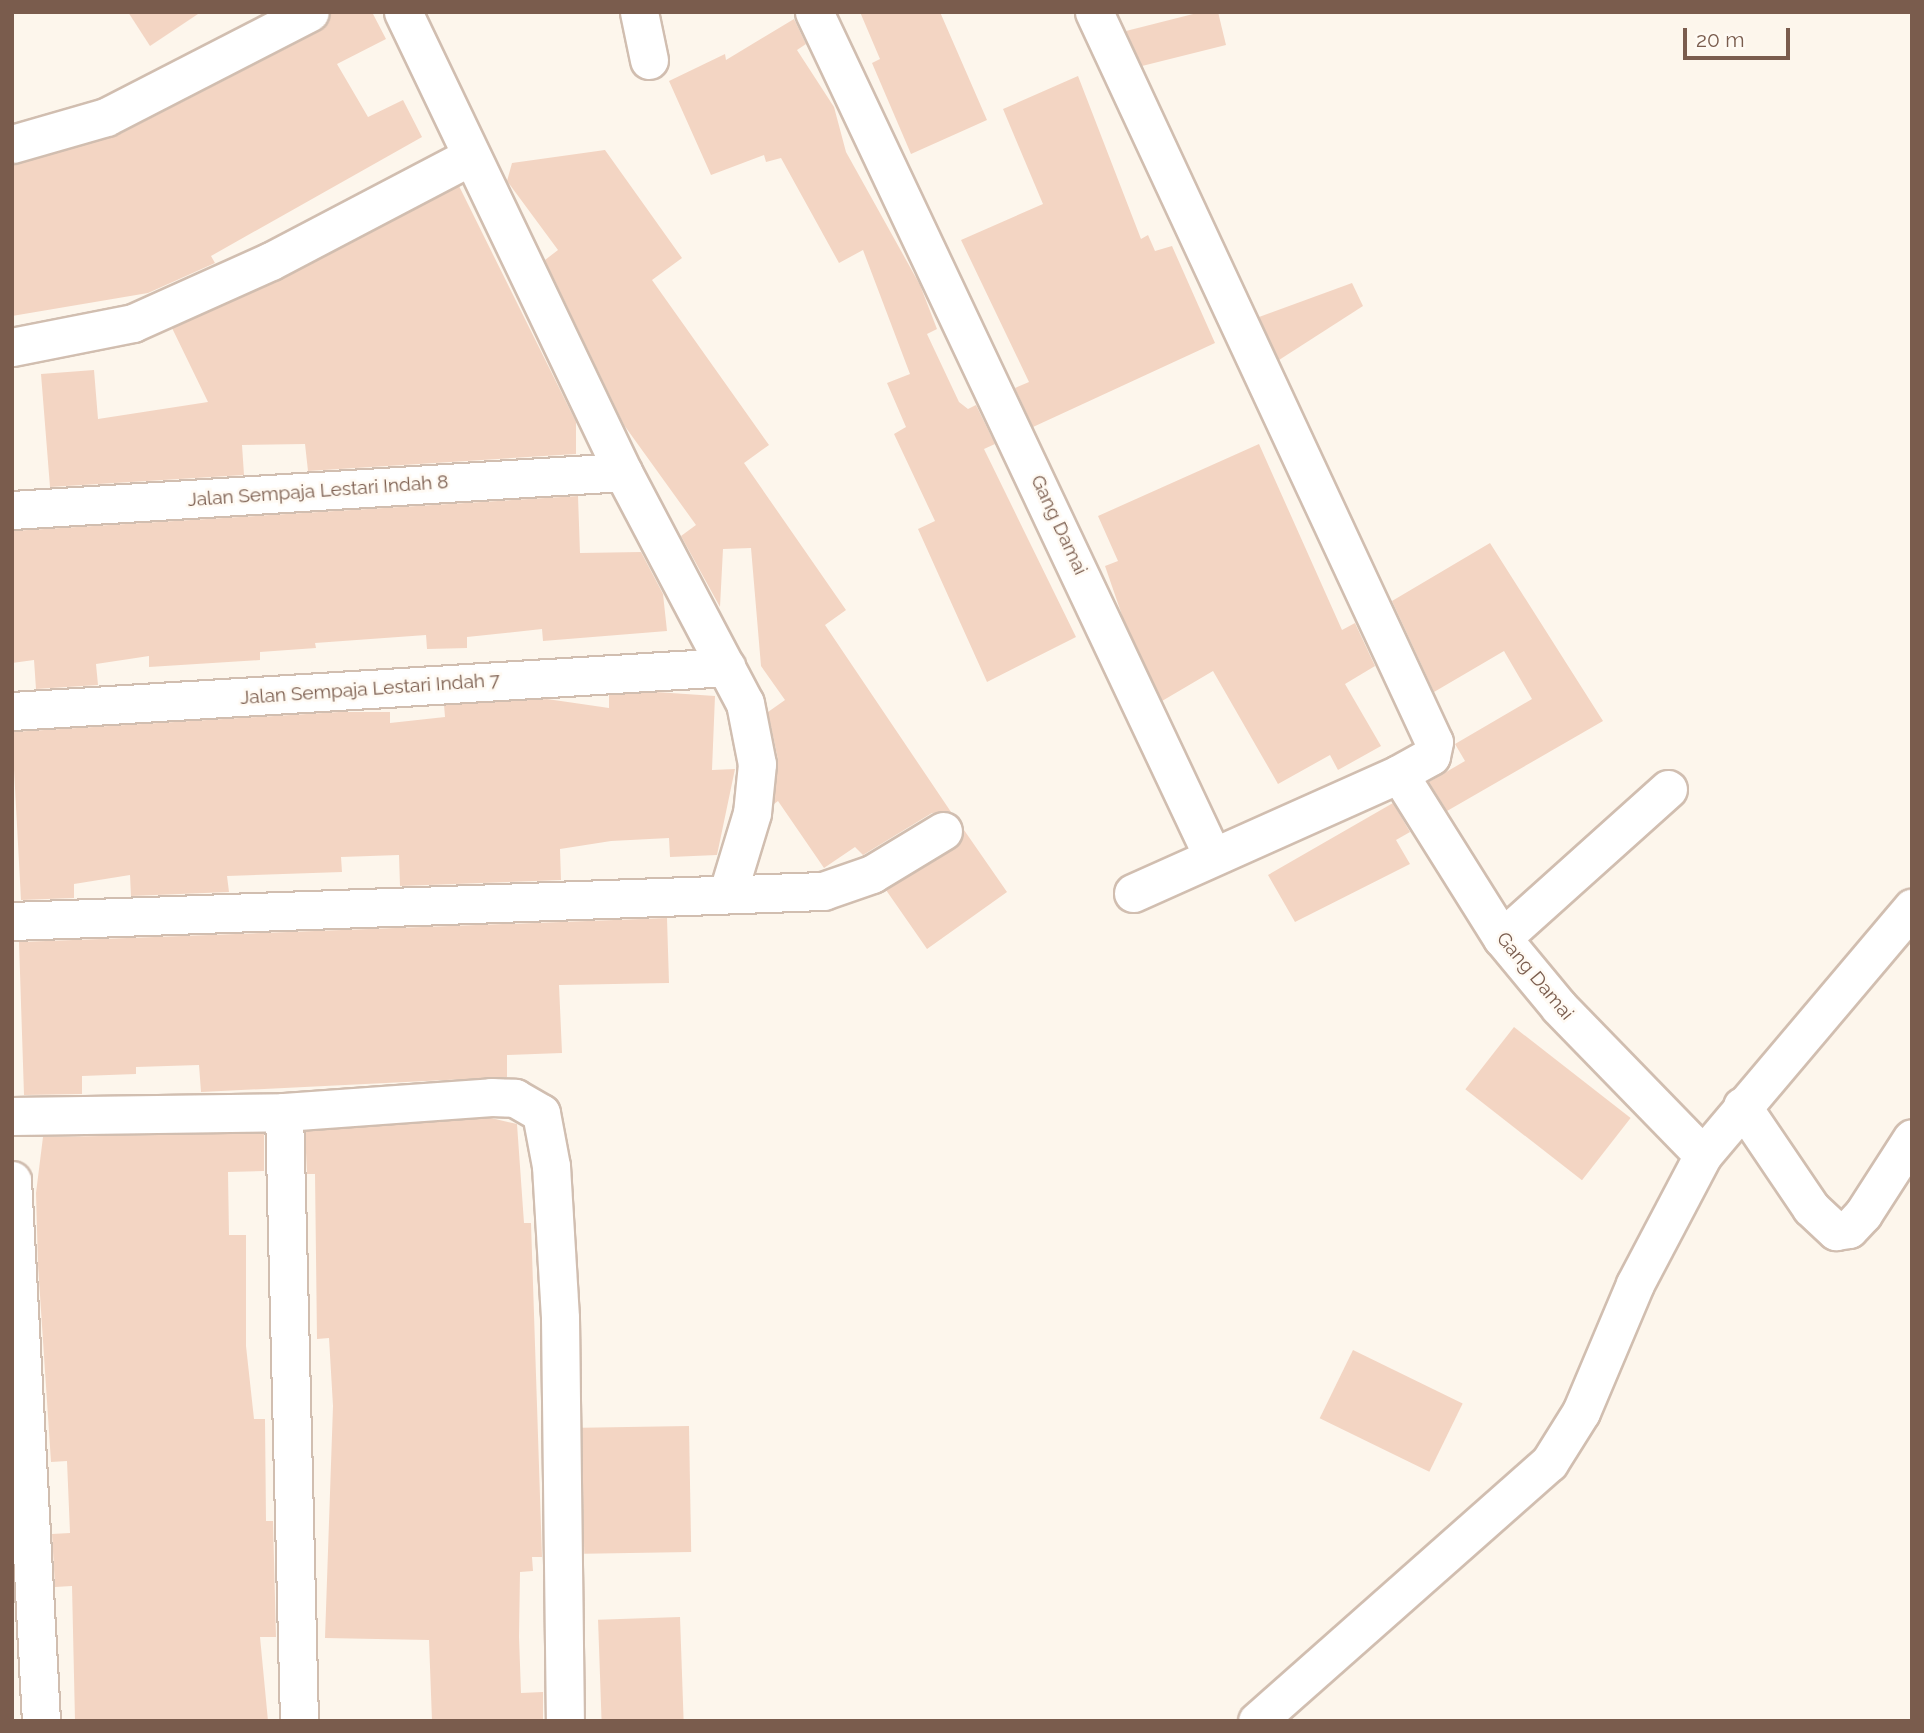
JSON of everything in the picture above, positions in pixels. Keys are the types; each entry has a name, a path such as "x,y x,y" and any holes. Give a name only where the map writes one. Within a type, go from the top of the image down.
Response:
{"street":[{"path":"12,144 106,117 310,12"},
{"path":"403,12 468,157 623,472 727,667 748,714 757,764 752,813 729,892"},
{"path":"639,12 649,61"},
{"name":"Gang Damai","path":"814,12 1212,855"},
{"path":"1094,12 1434,742 1431,756 1399,774 1212,855 1133,893"},
{"path":"12,347 133,323 271,261 468,157"},
{"name":"Jalan Sempaja Lestari Indah 8","path":"12,510 623,472"},
{"name":"Jalan Sempaja Lestari Indah 7","path":"12,711 727,667"},
{"name":"Gang Damai","path":"1399,774 1502,938 1568,1017 1703,1155"},
{"path":"1502,938 1668,789"},
{"path":"12,922 842,888 943,831"},
{"path":"1257,1721 1549,1464 1581,1412 1635,1284 1703,1155 1912,908"},
{"path":"12,1116 284,1112 491,1097 515,1098 541,1113 551,1166 560,1318 565,1721"},
{"path":"1742,1106 1811,1208 1836,1231 1849,1229 1864,1214 1912,1138"},
{"path":"284,1112 299,1721"},
{"path":"12,1180 41,1721"}],"building":[{"path":"128,12 201,12 150,46"},
{"path":"331,12 372,12 386,39 337,64 368,117 403,100 422,137 211,256 215,263 148,293 12,316 12,164 116,136 320,31"},
{"path":"860,12 940,12 987,120 911,154 872,63 880,59"},
{"path":"1201,12 1218,12 1226,45 1142,66 1126,31"},
{"path":"794,19 806,44 797,50 834,107 846,152 920,285 937,329 927,334 959,402 968,409 976,405 995,444 984,449 1076,637 987,682 918,529 935,521 894,434 906,427 887,383 910,374 863,250 839,263 781,158 766,162 764,155 711,175 669,81 725,54 726,60"},
{"path":"1078,76 1141,239 1148,235 1155,251 1172,246 1215,343 1033,427 1015,388 1029,382 961,240 1043,204 1003,109"},
{"path":"605,150 682,258 652,280 769,445 744,463 846,610 825,625 951,812 932,813 863,855 855,847 824,868 778,801 774,804 778,760 768,712 785,700 761,666 751,548 723,549 720,607 681,536 696,525 624,425 545,260 558,250 507,181 512,163"},
{"path":"459,186 576,422 576,454 308,471 305,444 242,445 244,475 50,487 41,374 94,370 98,419 208,402 172,328"},
{"path":"1352,283 1363,306 1279,360 1259,317"},
{"path":"1259,444 1342,630 1355,623 1375,666 1345,684 1381,746 1338,770 1330,755 1278,784 1213,671 1162,701 1123,618 1105,566 1118,561 1098,516"},
{"path":"578,496 580,553 641,552 663,594 667,631 543,641 542,629 467,637 467,648 427,649 426,635 315,643 316,648 260,652 260,660 149,667 149,656 96,664 98,685 36,689 34,660 12,663 12,531"},
{"path":"1490,543 1603,721 1447,811 1429,782 1465,761 1455,744 1532,699 1504,651 1434,692 1392,601"},
{"path":"656,692 715,696 712,770 735,769 717,855 670,857 669,838 611,841 560,849 561,880 400,886 399,855 341,857 342,872 227,876 229,892 131,896 130,875 74,884 74,898 21,900 12,732 339,712 390,712 390,723 445,717 444,705 547,699 609,708 609,695"},
{"path":"1393,803 1410,832 1396,840 1410,864 1295,922 1268,875"},
{"path":"964,830 1007,892 927,949 886,890 954,849"},
{"path":"667,918 669,983 559,985 562,1053 507,1055 507,1077 201,1092 199,1065 136,1067 136,1074 82,1076 82,1094 24,1095 19,942"},
{"path":"1514,1027 1631,1118 1582,1180 1465,1089"},
{"path":"491,1118 517,1124 524,1223 531,1223 542,1557 532,1557 533,1571 520,1572 519,1637 521,1693 543,1692 543,1720 432,1721 429,1640 325,1638 333,1406 329,1338 317,1339 315,1174 307,1174 305,1131"},
{"path":"264,1133 264,1171 228,1172 229,1235 246,1235 246,1346 254,1419 265,1419 266,1521 273,1521 276,1637 260,1637 268,1721 75,1721 72,1586 55,1587 52,1534 70,1533 67,1461 51,1462 36,1193 43,1137"},
{"path":"1353,1350 1463,1403 1429,1472 1320,1418"},
{"path":"689,1426 691,1552 584,1554 582,1428"},
{"path":"680,1617 684,1721 602,1721 598,1620"}]}
